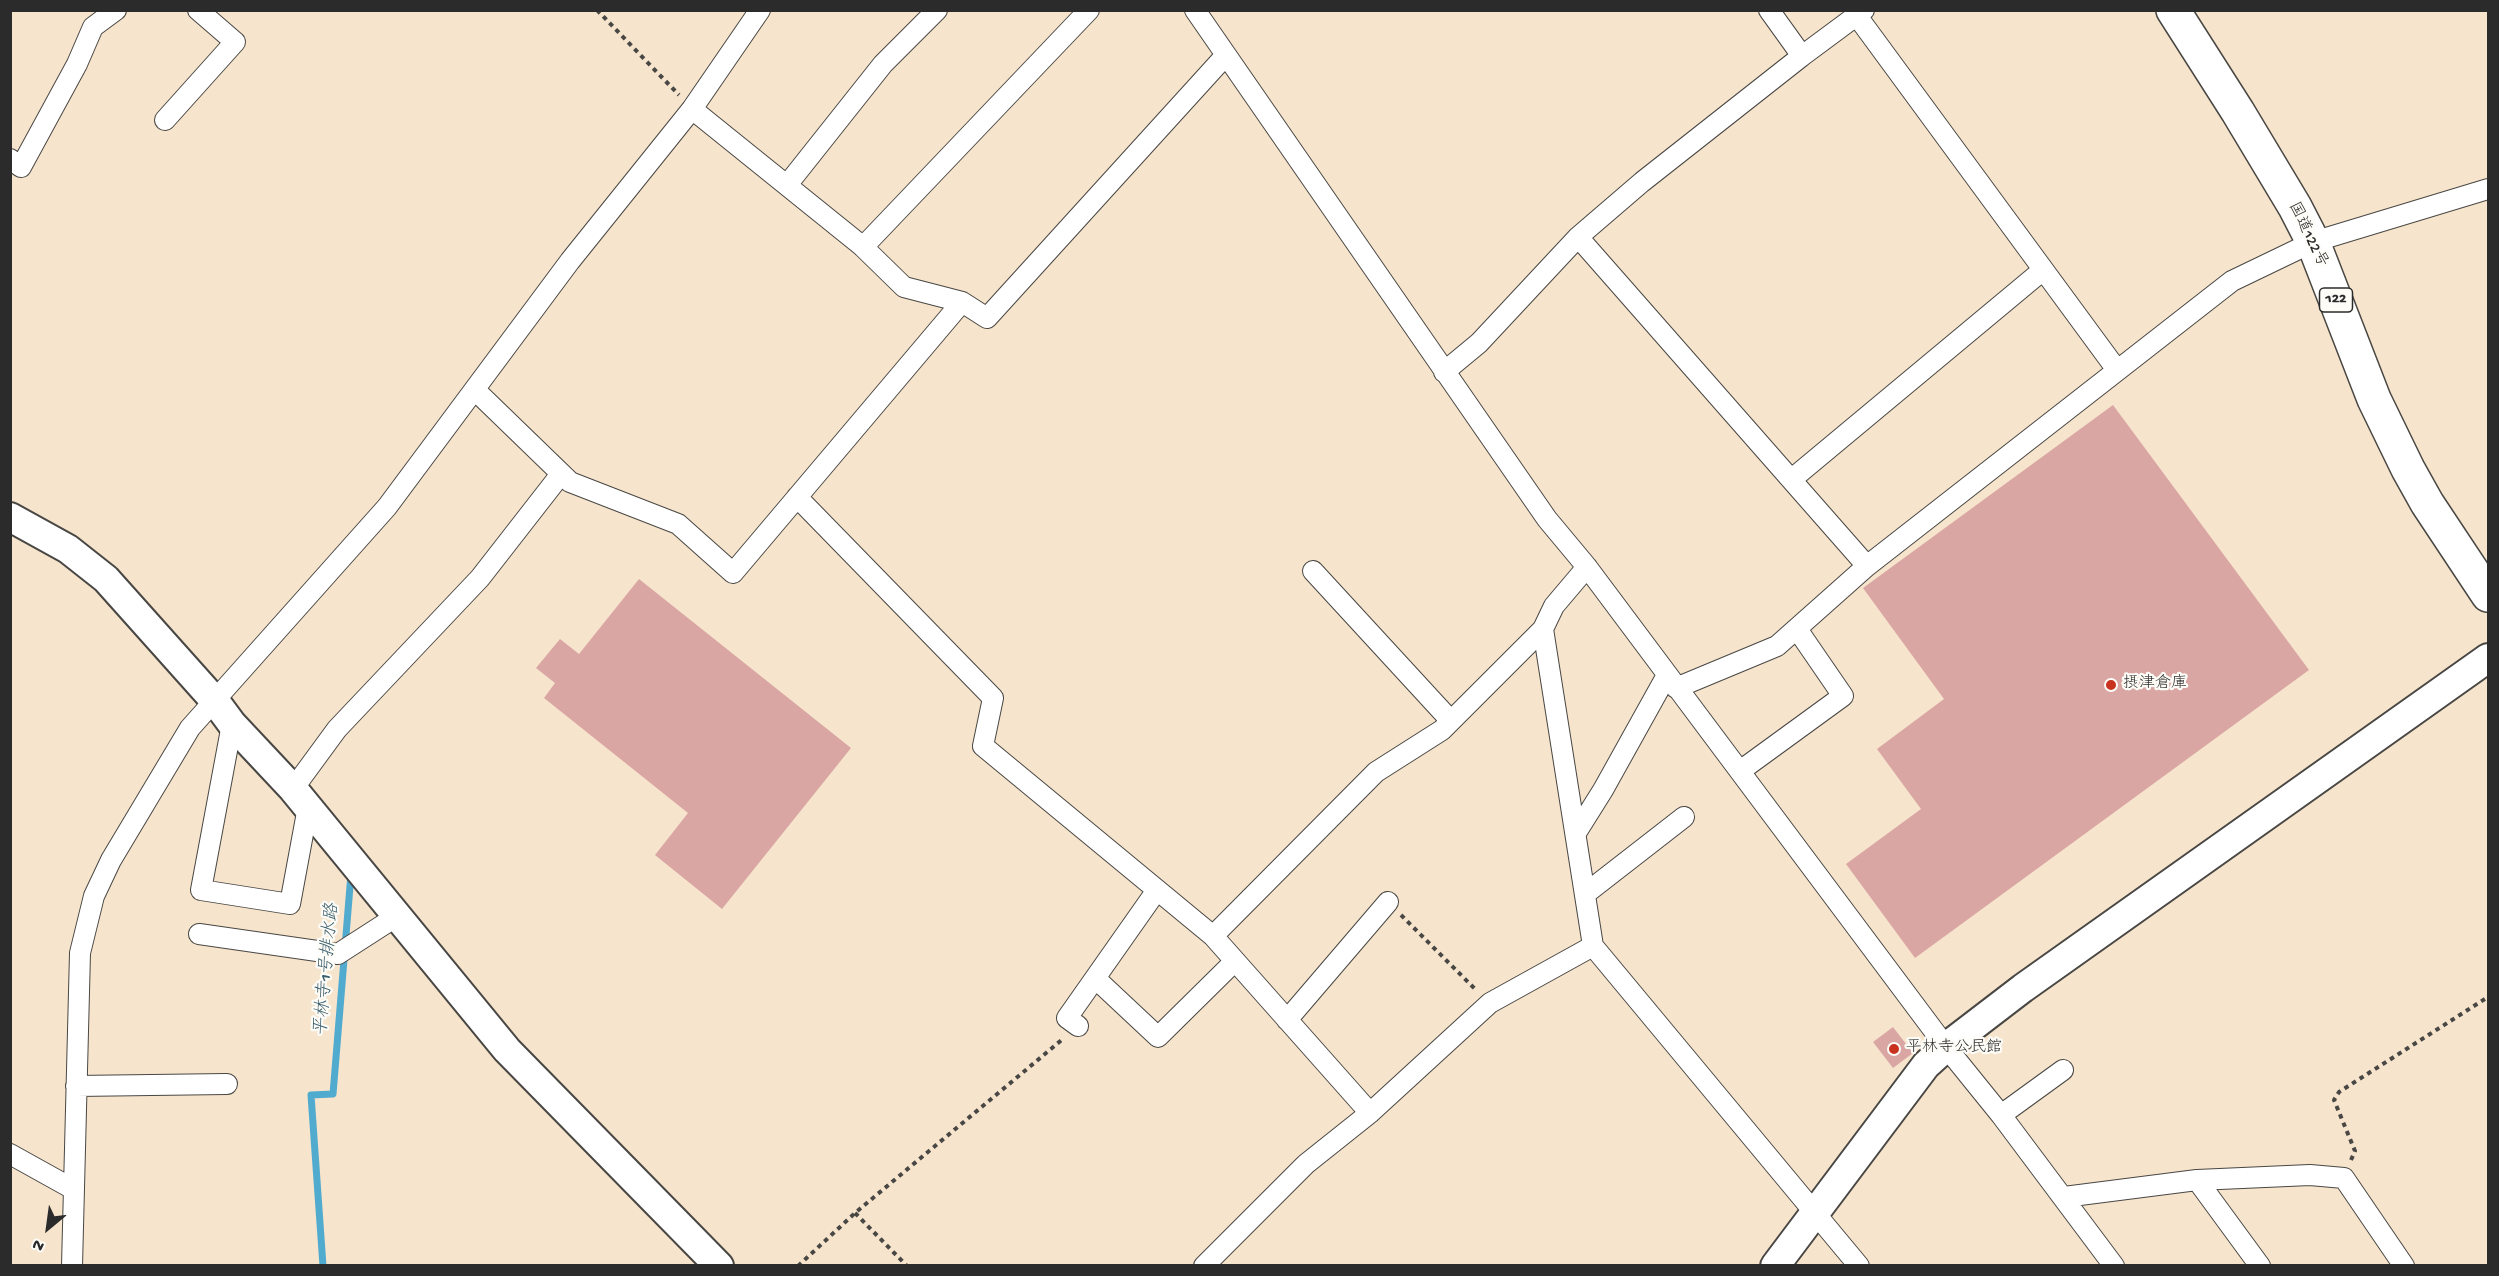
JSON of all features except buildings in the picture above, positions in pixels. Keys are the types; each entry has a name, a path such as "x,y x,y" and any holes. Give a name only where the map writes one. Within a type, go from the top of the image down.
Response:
{"highway":[{"name":"国道122号","path":"2173,10 2238,112 2313,242 2374,399 2408,468 2427,503 2488,595"}],"street":[{"path":"10,159 21,166 77,64 93,27 116,10"},
{"path":"165,120 235,42 198,10"},
{"path":"72,1266 81,952 94,896 111,860 190,728 387,507 570,261 692,109 760,10"},
{"path":"787,185 883,64 937,10"},
{"path":"863,247 1089,10"},
{"path":"1195,10 1547,519 1587,567 1946,1047 2064,1197 2114,1266"},
{"path":"1769,10 1802,56"},
{"path":"1444,372 1479,343 1578,237 1642,182 1802,56 1861,13 2043,270 2117,370"},
{"path":"692,109 863,247 904,286 962,302 987,318 1226,55"},
{"path":"1576,833 1672,682 1777,646 1867,566 2232,281 2313,242 2488,189"},
{"path":"1578,237 1867,566"},
{"path":"1792,479 2043,270"},
{"path":"475,390 570,482 678,524 733,573 962,302"},
{"path":"232,724 201,890 290,904 301,798 337,729 480,578 561,474"},
{"path":"797,497 993,698 983,746 1213,936 1370,1113"},
{"path":"10,517 68,549 106,579 215,701 232,724 301,798 507,1050 719,1266"},
{"path":"1213,936 1376,772 1442,730 1543,628 1554,606 1587,567"},
{"path":"1313,571 1451,721"},
{"path":"1543,628 1593,946 1859,1266"},
{"path":"1740,771 1844,696 1797,628"},
{"path":"1775,1266 1926,1065 1946,1047 2023,988 2488,658"},
{"path":"1585,894 1684,817"},
{"path":"1078,1026 1067,1018 1157,890"},
{"path":"1287,1020 1388,902"},
{"path":"200,934 338,954 397,916"},
{"path":"1204,1266 1306,1164 1370,1113 1490,1003 1593,946"},
{"path":"1095,978 1158,1037 1235,961"},
{"path":"2001,1115 2063,1070"},
{"path":"76,1086 227,1084"},
{"path":"10,1154 73,1189"},
{"path":"2064,1197 2197,1180 2310,1175 2343,1178 2404,1266"},
{"path":"2197,1180 2260,1266"}],"path":[{"path":"597,10 692,109"},
{"path":"1388,902 1490,1003"},
{"path":"2343,1178 2355,1151 2334,1100 2339,1092 2488,997"},
{"path":"798,1266 855,1213 1078,1026"},
{"path":"855,1213 907,1266"}],"waterway":[{"name":"平林寺1号排水路","path":"323,1266 311,1095 333,1094 351,874"}],"place":[{"name":"摂津倉庫","path":"2111,685"},
{"name":"平林寺公民館","path":"1894,1049"}]}
